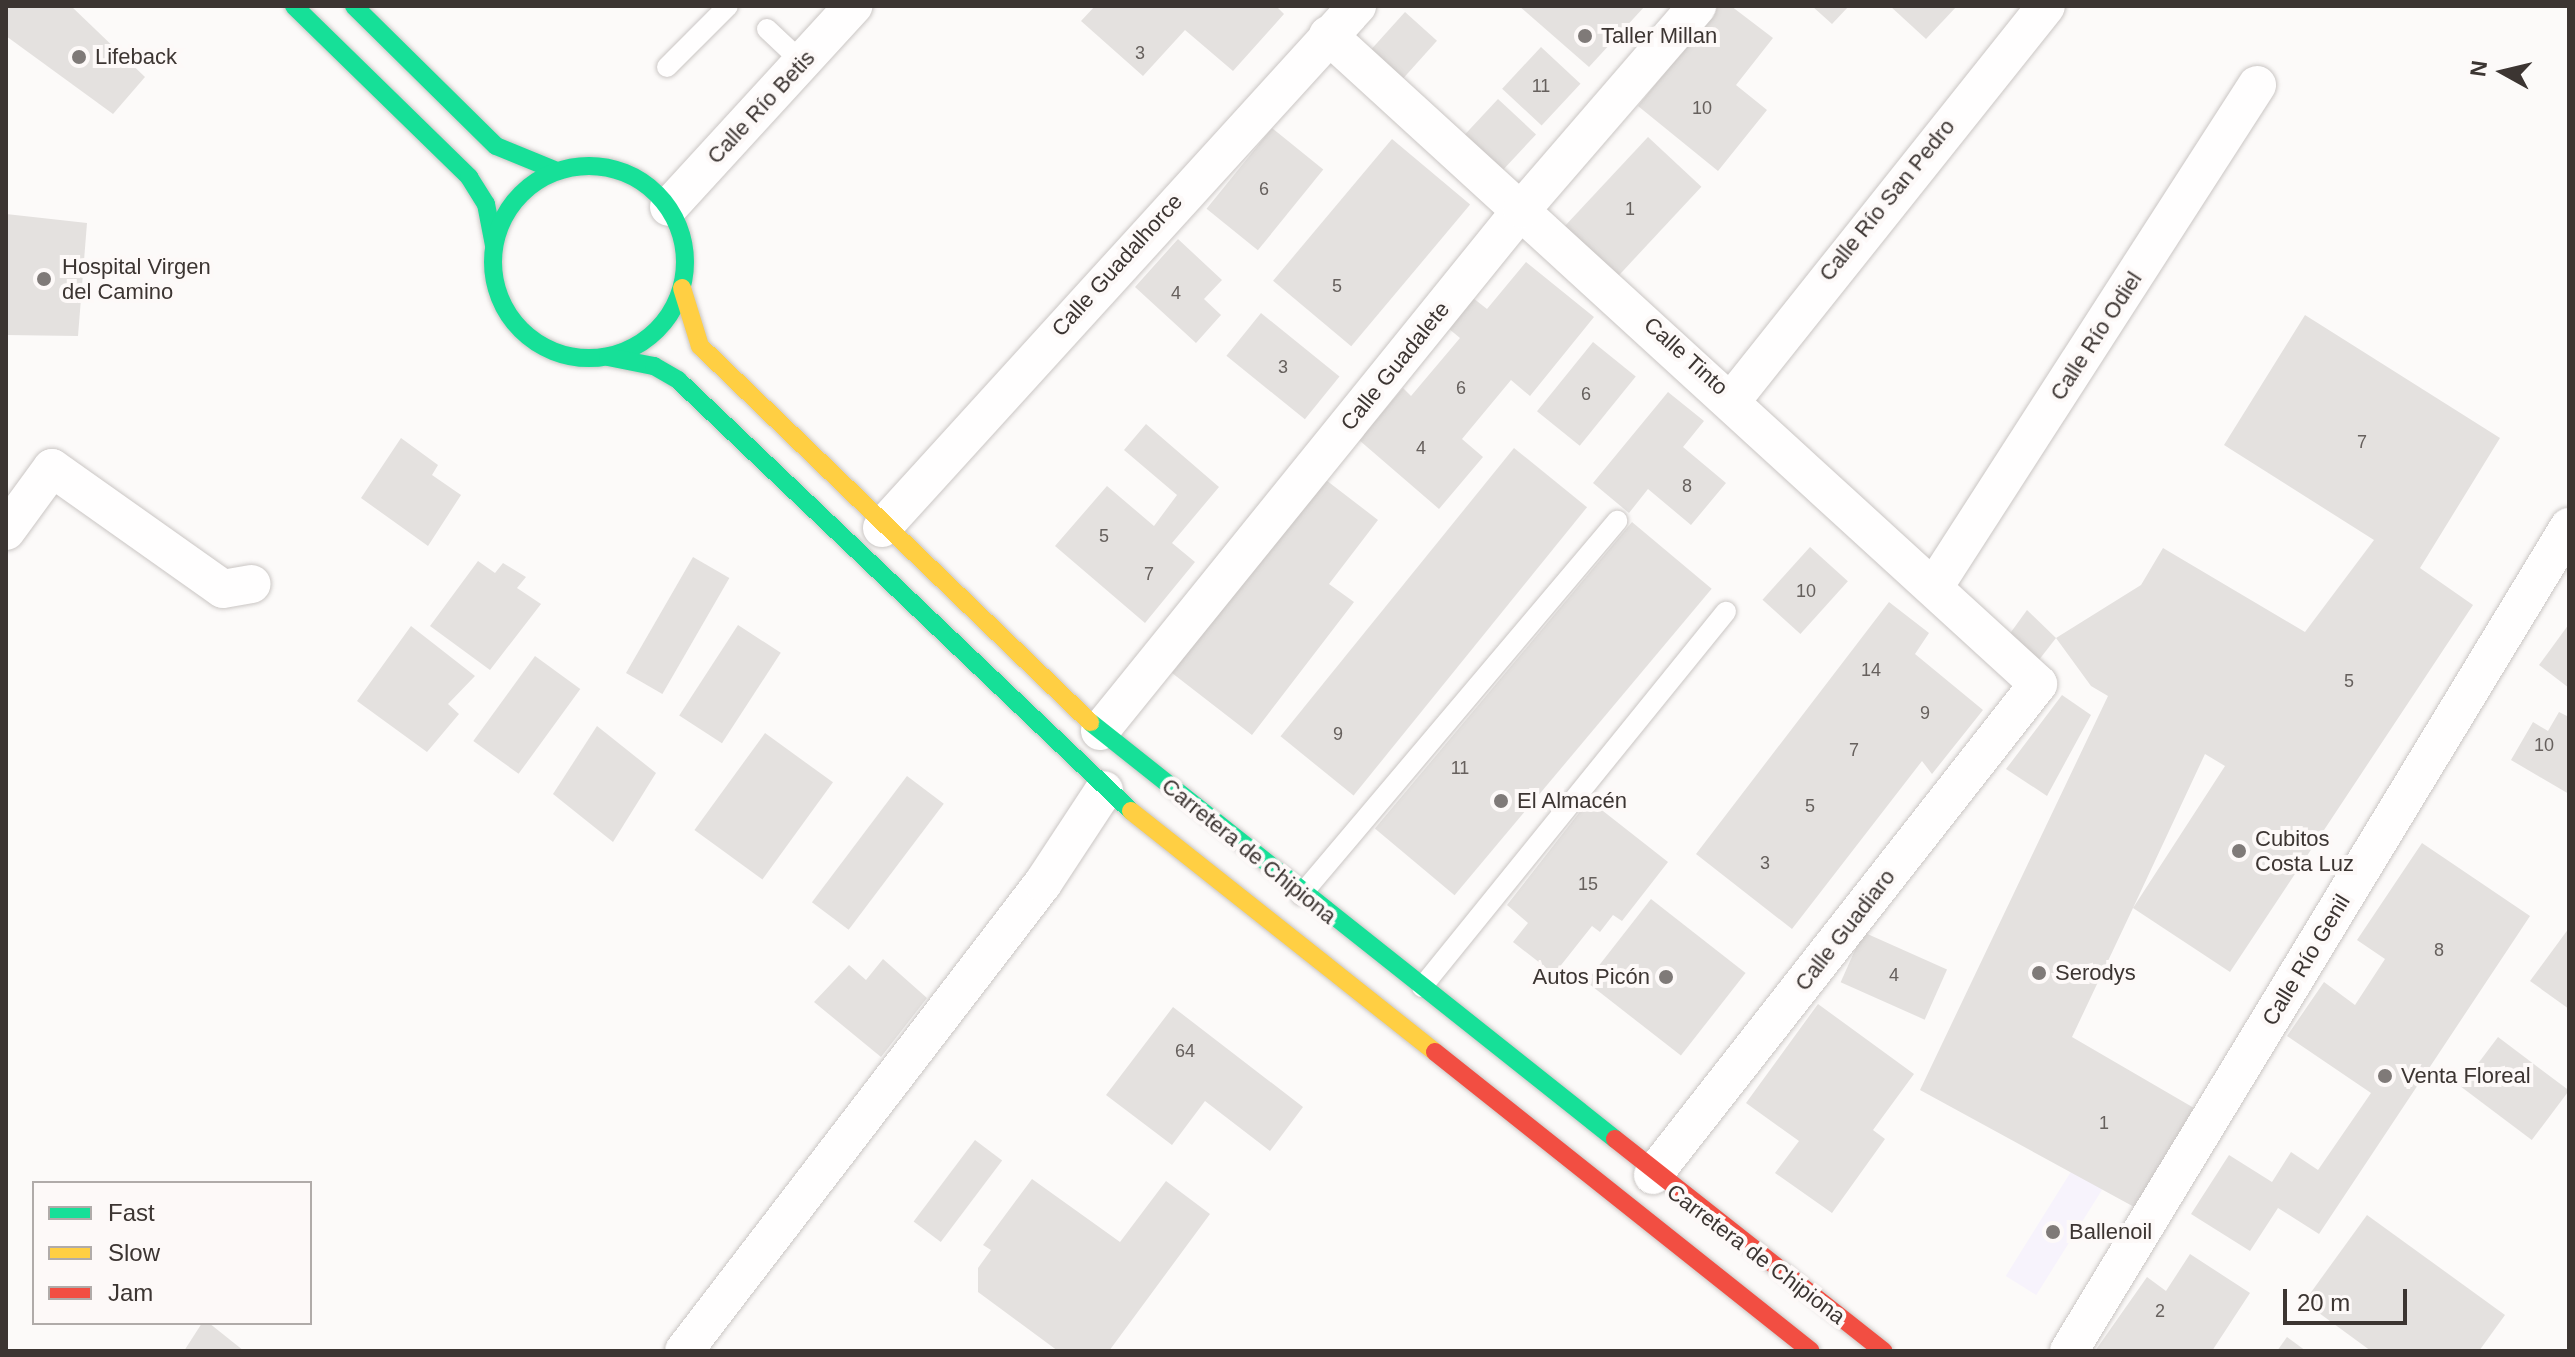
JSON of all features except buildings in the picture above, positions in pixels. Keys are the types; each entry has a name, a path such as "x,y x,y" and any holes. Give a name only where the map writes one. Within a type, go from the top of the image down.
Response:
{"main road":[{"path":"294,6 469,177 486,204 494,245 497,292 521,332 562,355 608,357 655,333 682,288 681,233 669,207 631,175 607,167 557,171 496,146 354,6"},
{"path":"494,245 515,201 557,171"},
{"name":"Carretera de Chipiona","path":"682,288 700,346 882,528 1100,731 1653,1175 1883,1351"},
{"name":"Carretera de Chipiona","path":"608,357 654,366 678,380 1104,790 1811,1351"}],"street":[{"name":"Calle Río Betis","path":"669,207 853,6"},
{"name":"Calle Guadalhorce","path":"882,528 1357,6"},
{"name":"Calle Guadalete","path":"1100,731 1522,209 1697,6"},
{"name":"Calle Río San Pedro","path":"1733,399 2046,6"},
{"name":"Calle Tinto","path":"1328,35 1733,399 2038,684"},
{"name":"Calle Río Odiel","path":"1934,587 2257,85"},
{"path":"6,531 52,468 223,589 252,584"},
{"name":"Calle Río Genil","path":"2069,1351 2569,527"},
{"name":"Calle Guadiaro","path":"1653,1175 2038,684"},
{"path":"684,1351 1043,883 1104,790"}],"lane":[{"path":"667,67 728,6"},
{"path":"767,29 803,63"},
{"path":"1301,895 1617,521"},
{"path":"1422,987 1726,612"}],"shaded area":[{"name":"Ballenoil","path":"2072,1170 2103,1189 2036,1295 2006,1276"}],"traffic: fast":[{"path":"294,6 469,177 486,204 494,245"},
{"path":"354,6 496,146 557,171"},
{"path":"589,166 626,173 657,194 678,225 685,262 678,299 657,330 626,351 589,358 552,351 521,330 500,299 493,262 500,225 521,194 552,173 589,166"},
{"path":"608,357 654,366 678,380 1131,811"},
{"path":"1090,722 1615,1139"}],"traffic: slow":[{"path":"682,288 700,346 1090,722"},
{"path":"1131,811 1435,1052"}],"traffic: jam":[{"path":"1435,1052 1811,1351"},
{"path":"1615,1139 1883,1351"}],"place":[{"name":"Taller Millan","path":"1585,36"},
{"name":"Lifeback","path":"79,57"},
{"name":"Hospital Virgen del Camino","path":"44,279"},
{"name":"El Almacén","path":"1501,801"},
{"name":"Cubitos Costa Luz","path":"2239,851"},
{"name":"Serodys","path":"2039,973"},
{"name":"Autos Picón","path":"1666,977"},
{"name":"Venta Floreal","path":"2385,1076"},
{"name":"Ballenoil","path":"2053,1232"}]}
